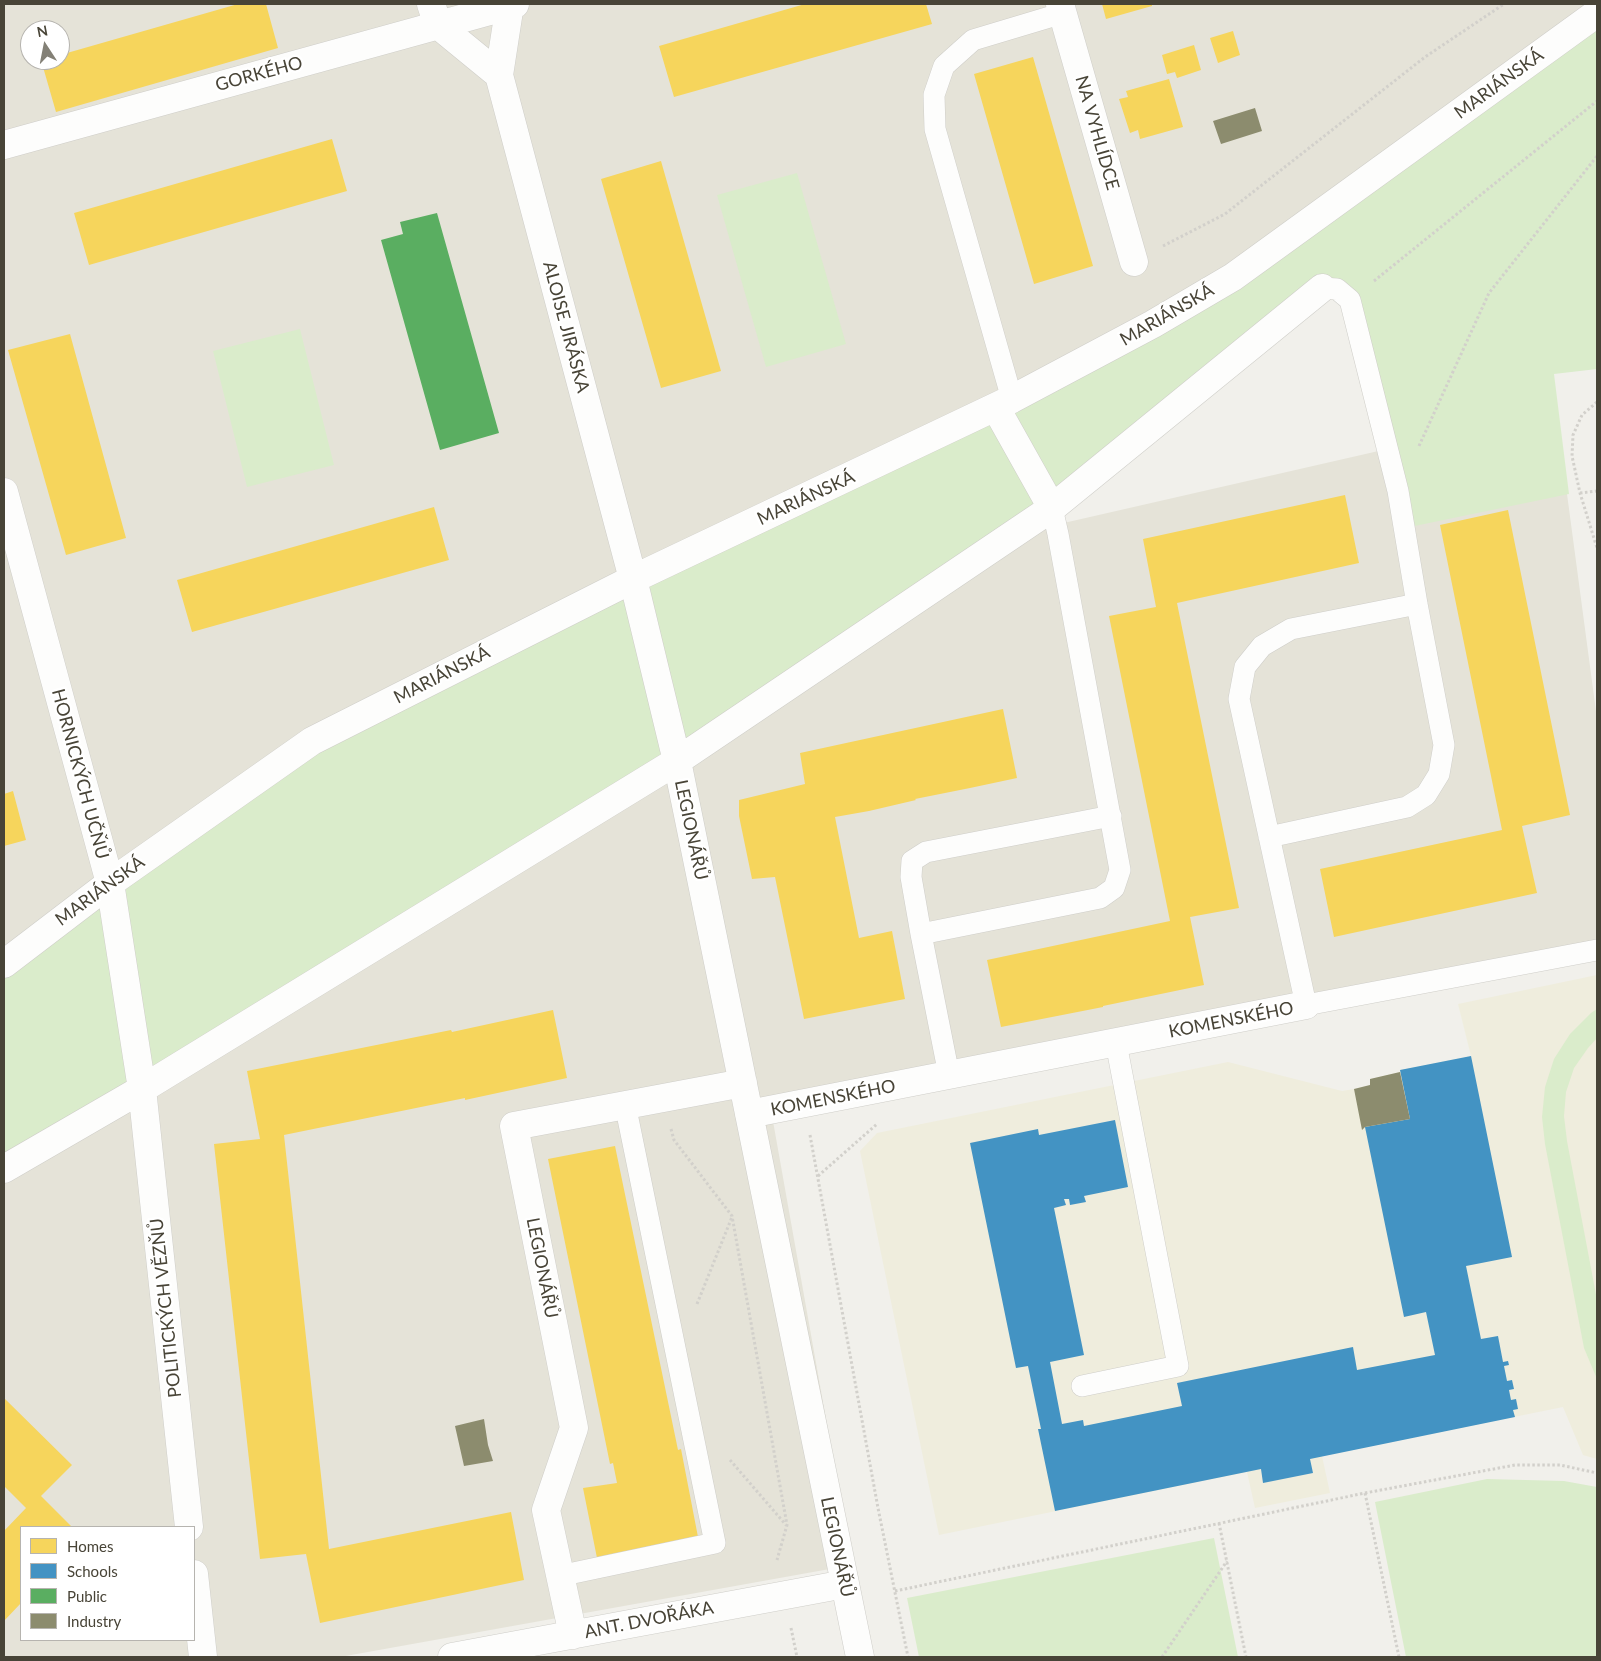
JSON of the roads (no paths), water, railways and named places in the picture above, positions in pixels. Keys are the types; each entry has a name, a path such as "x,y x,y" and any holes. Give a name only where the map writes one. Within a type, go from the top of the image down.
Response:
{"street":[{"name":"GORKÉHO","path":"4,145 434,14 512,4"},
{"name":"ALOISE JIRÁSKA","path":"512,4 499,75 633,579"},
{"name":"NA VYHLÍDCE","path":"1062,8 1134,262"},
{"name":"MARIÁNSKÁ","path":"4,964 110,883 312,741 633,579 1004,404 1153,324 1233,277 1597,13"},
{"path":"434,14 499,75"},
{"path":"4,1169 142,1089 677,762 1052,508 1322,288"},
{"path":"1004,404 1052,508"},
{"name":"HORNICKÝCH UČŇŮ","path":"4,492 110,883 142,1089"},
{"name":"LEGIONÁŘŮ","path":"633,579 677,762 860,1657"},
{"name":"KOMENSKÉHO","path":"749,1114 1306,1005"},
{"name":"LEGIONÁŘŮ","path":"572,1635 546,1510 574,1428 514,1126 743,1083"},
{"name":"POLITICKÝCH VĚZŇŮ","path":"142,1089 189,1526"},
{"path":"195,1583 203,1657"},
{"name":"ANT. DVOŘÁKA","path":"452,1657 845,1584"}],"lane":[{"path":"1004,404 935,129 934,95 944,66 974,40 1062,8"},
{"path":"1269,836 1407,807 1426,795 1440,774 1444,745 1398,491 1350,300 1337,289 1322,288"},
{"path":"921,934 1100,898 1114,888 1120,870 1052,508"},
{"name":"KOMENSKÉHO","path":"1306,1005 1239,699 1245,667 1262,646 1291,630 1417,604"},
{"path":"949,1075 911,877 912,861 926,852 1111,816"},
{"path":"1306,1005 1597,950"},
{"path":"1082,1386 1178,1366 1116,1042"},
{"path":"559,1576 715,1544 625,1104"}]}
